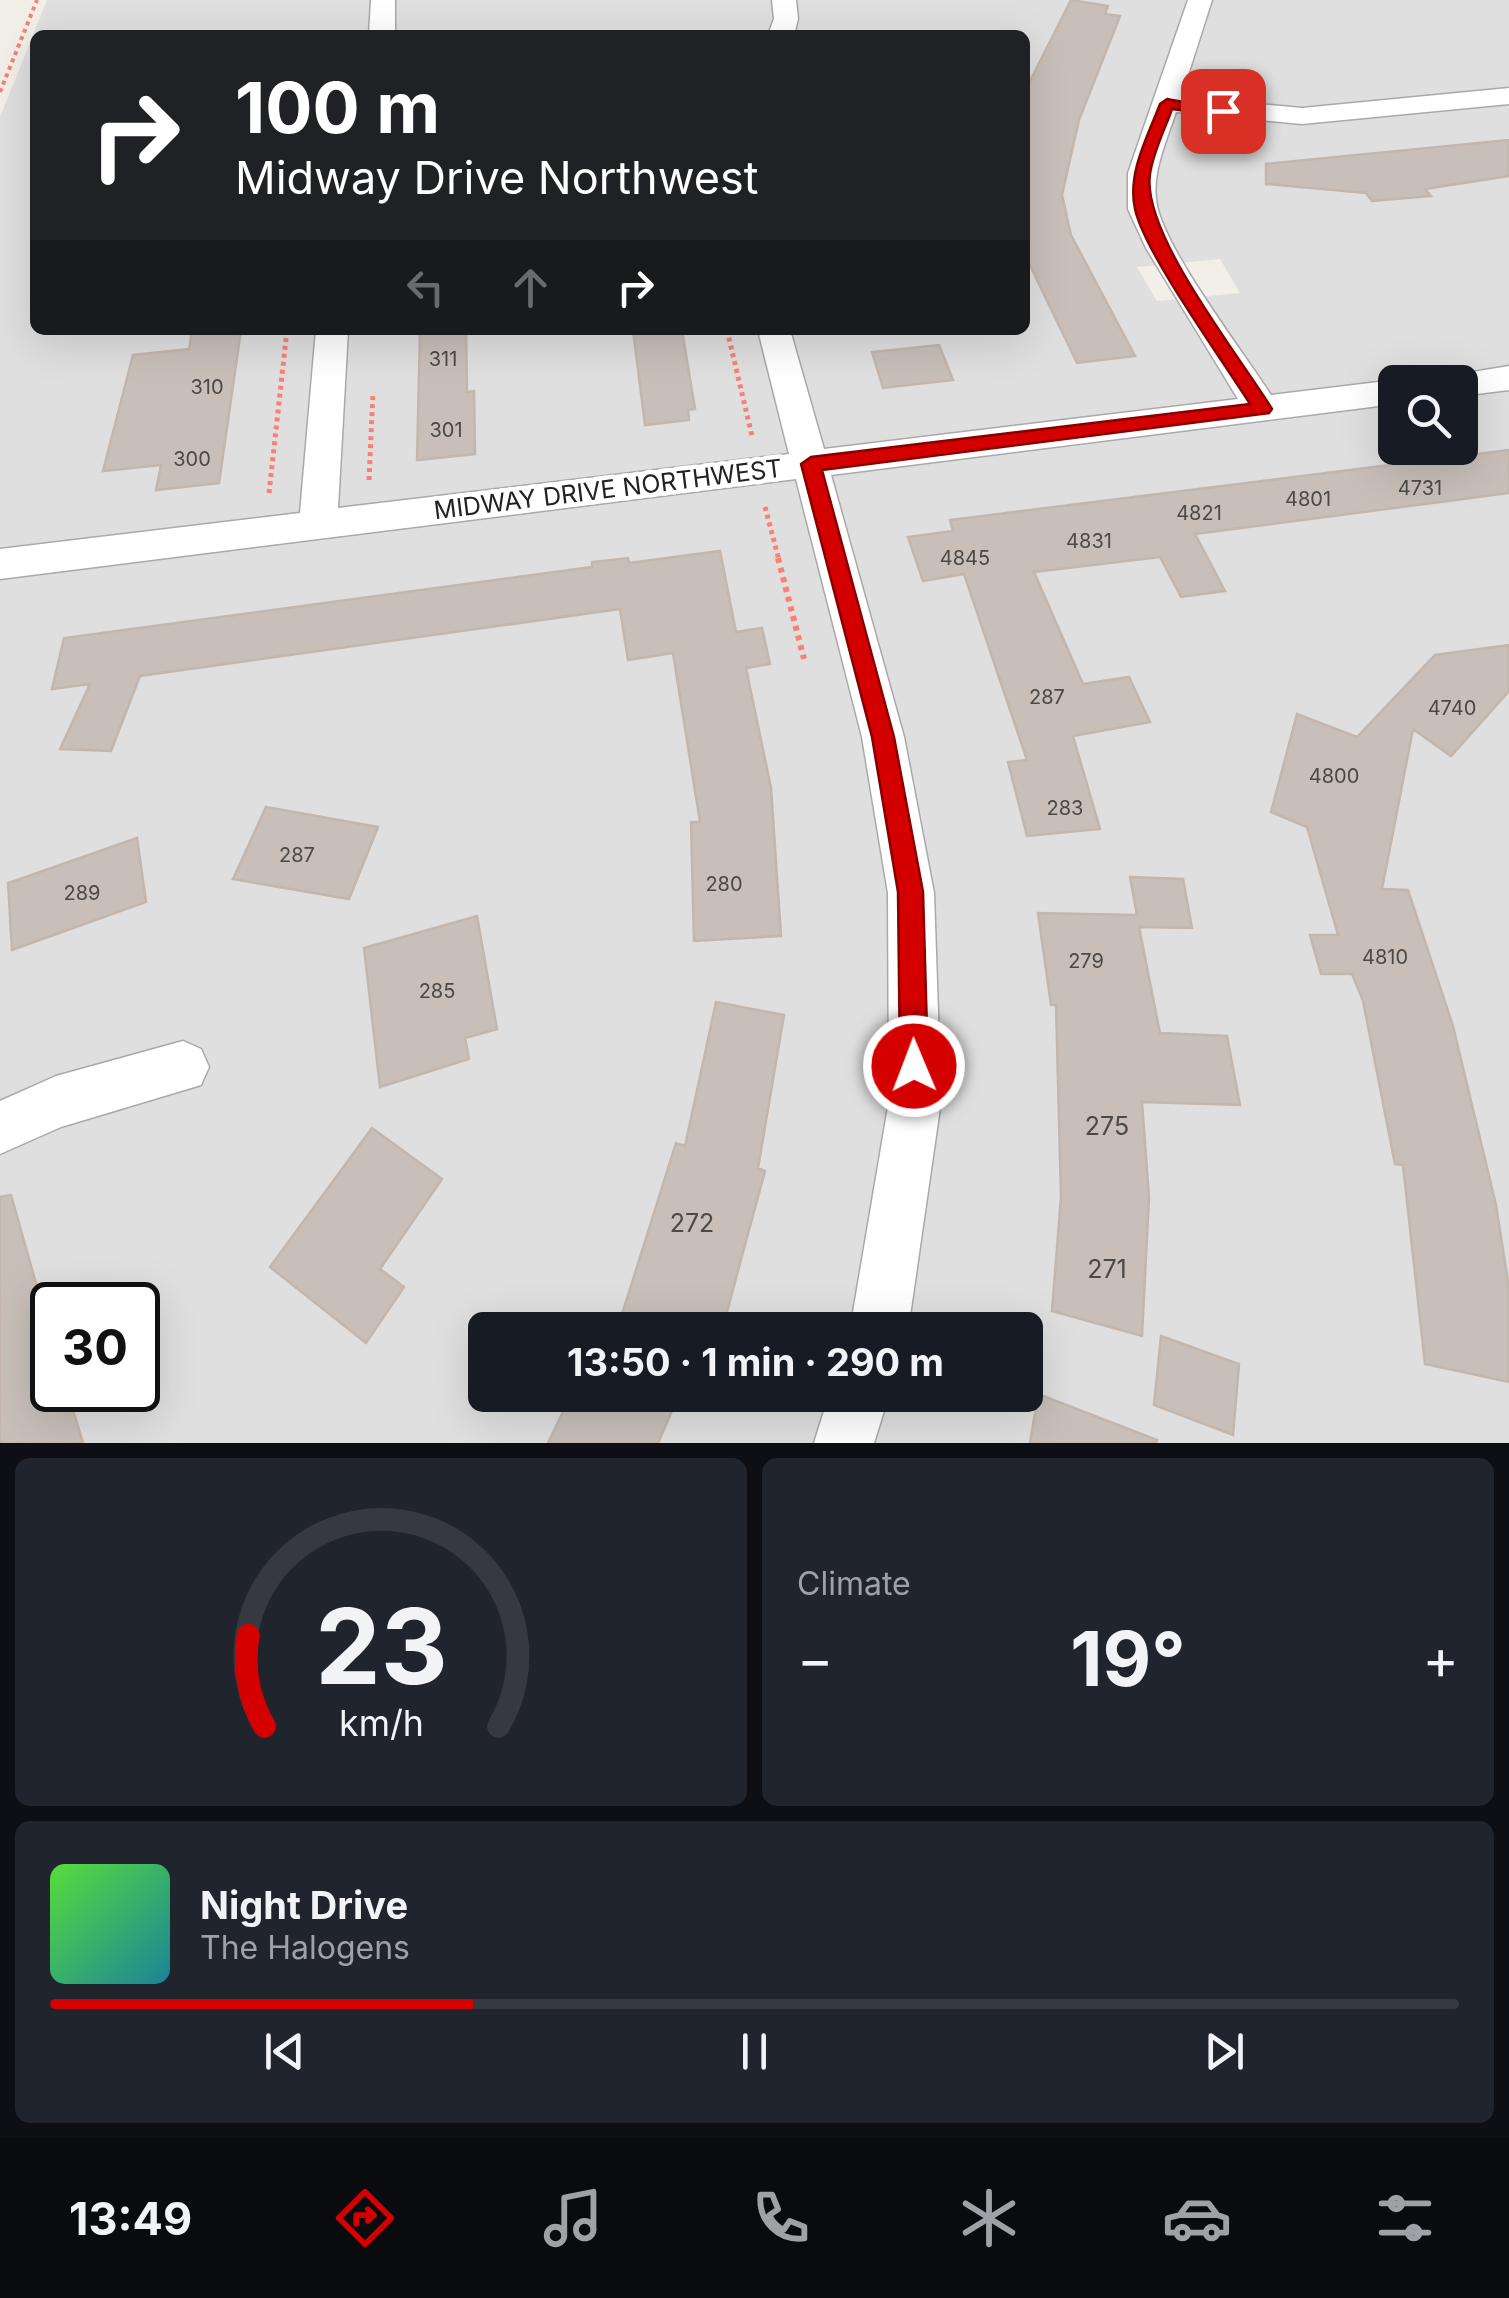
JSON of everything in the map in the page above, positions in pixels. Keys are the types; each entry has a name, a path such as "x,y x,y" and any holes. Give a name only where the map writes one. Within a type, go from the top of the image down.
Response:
{"street":[{"path":"382,30 383,0"},
{"path":"782,30 784,0"},
{"path":"1200,0 1142,173 1143,209 1161,248 1262,409"},
{"path":"1167,104 1244,114 1302,116 1509,96"},
{"path":"318,524 332,335"},
{"path":"775,335 883,737 910,892 915,1101 882,1312"},
{"path":"1478,382 1509,378"},
{"name":"MIDWAY DRIVE NORTHWEST","path":"0,564 1378,394"},
{"path":"0,1128 56,1102 182,1067"},
{"path":"844,1443 854,1412"}],"path":[{"path":"0,92 37,0"},
{"path":"269,494 286,335"},
{"path":"728,335 752,437"},
{"path":"369,482 373,376"},
{"path":"751,508 768,506 804,659"}],"shaded area":[{"path":"47,0 1509,0 1509,1443 0,1443 0,117 30,42 30,335 1030,335 1030,30 35,30","holes":["1220,259 1240,293 1157,301 1137,267"]}],"building":[{"path":"1071,0 1108,6 1105,14 1120,16 1079,120 1062,195 1071,235 1135,356 1077,363 1030,265 1030,81"},
{"path":"1509,140 1509,176 1425,189 1431,196 1372,201 1366,193 1266,184 1266,164"},
{"path":"191,335 240,335 219,483 156,490 161,465 103,471 133,355 189,349"},
{"path":"420,335 466,335 467,392 474,391 475,454 417,460"},
{"path":"634,335 683,335 695,409 688,410 689,420 645,425"},
{"path":"939,345 953,380 883,388 872,352"},
{"path":"1509,450 1509,493 1195,534 1225,591 1181,597 1160,557 1034,572 1083,684 1129,677 1150,722 1073,736 1100,829 1027,836 1008,762 1027,760 964,574 923,581 908,537 953,531 950,520 1389,465 1478,465 1478,454"},
{"path":"720,551 736,632 762,628 770,664 746,668 771,788 781,936 694,941 691,822 700,822 673,653 628,660 620,609 140,676 111,751 60,749 90,684 52,689 64,638 592,567 592,562 628,558 629,563"},
{"path":"1509,645 1509,691 1451,756 1413,729 1382,889 1408,890 1453,1026 1496,1205 1509,1288 1509,1382 1425,1364 1403,1165 1395,1164 1363,1001 1352,974 1321,974 1310,935 1338,935 1307,827 1271,812 1297,714 1357,737 1435,655"},
{"path":"266,807 378,827 349,899 233,879"},
{"path":"137,838 146,902 12,950 8,883"},
{"path":"1130,877 1183,879 1192,928 1139,927 1160,1033 1227,1036 1240,1105 1142,1102 1149,1198 1142,1336 1052,1311 1061,1197 1056,1005 1051,1005 1038,913 1137,915"},
{"path":"477,916 497,1029 465,1038 469,1059 380,1087 364,948"},
{"path":"716,1002 784,1015 758,1168 765,1171 727,1312 623,1312 676,1143 685,1146"},
{"path":"372,1128 442,1179 380,1269 404,1287 366,1343 270,1267"},
{"path":"11,1195 36,1282 30,1282 30,1412 74,1412 83,1443 0,1443 0,1197"},
{"path":"1161,1336 1239,1364 1233,1435 1154,1405"},
{"path":"1043,1396 1157,1440 1156,1443 1030,1443 1035,1412 1043,1412"},
{"path":"563,1412 672,1412 658,1443 548,1443"}],"route":[{"path":"914,1066 910,892 883,737 811,464 1262,409 1161,248 1143,209 1142,173 1167,104 1223,111"}]}
